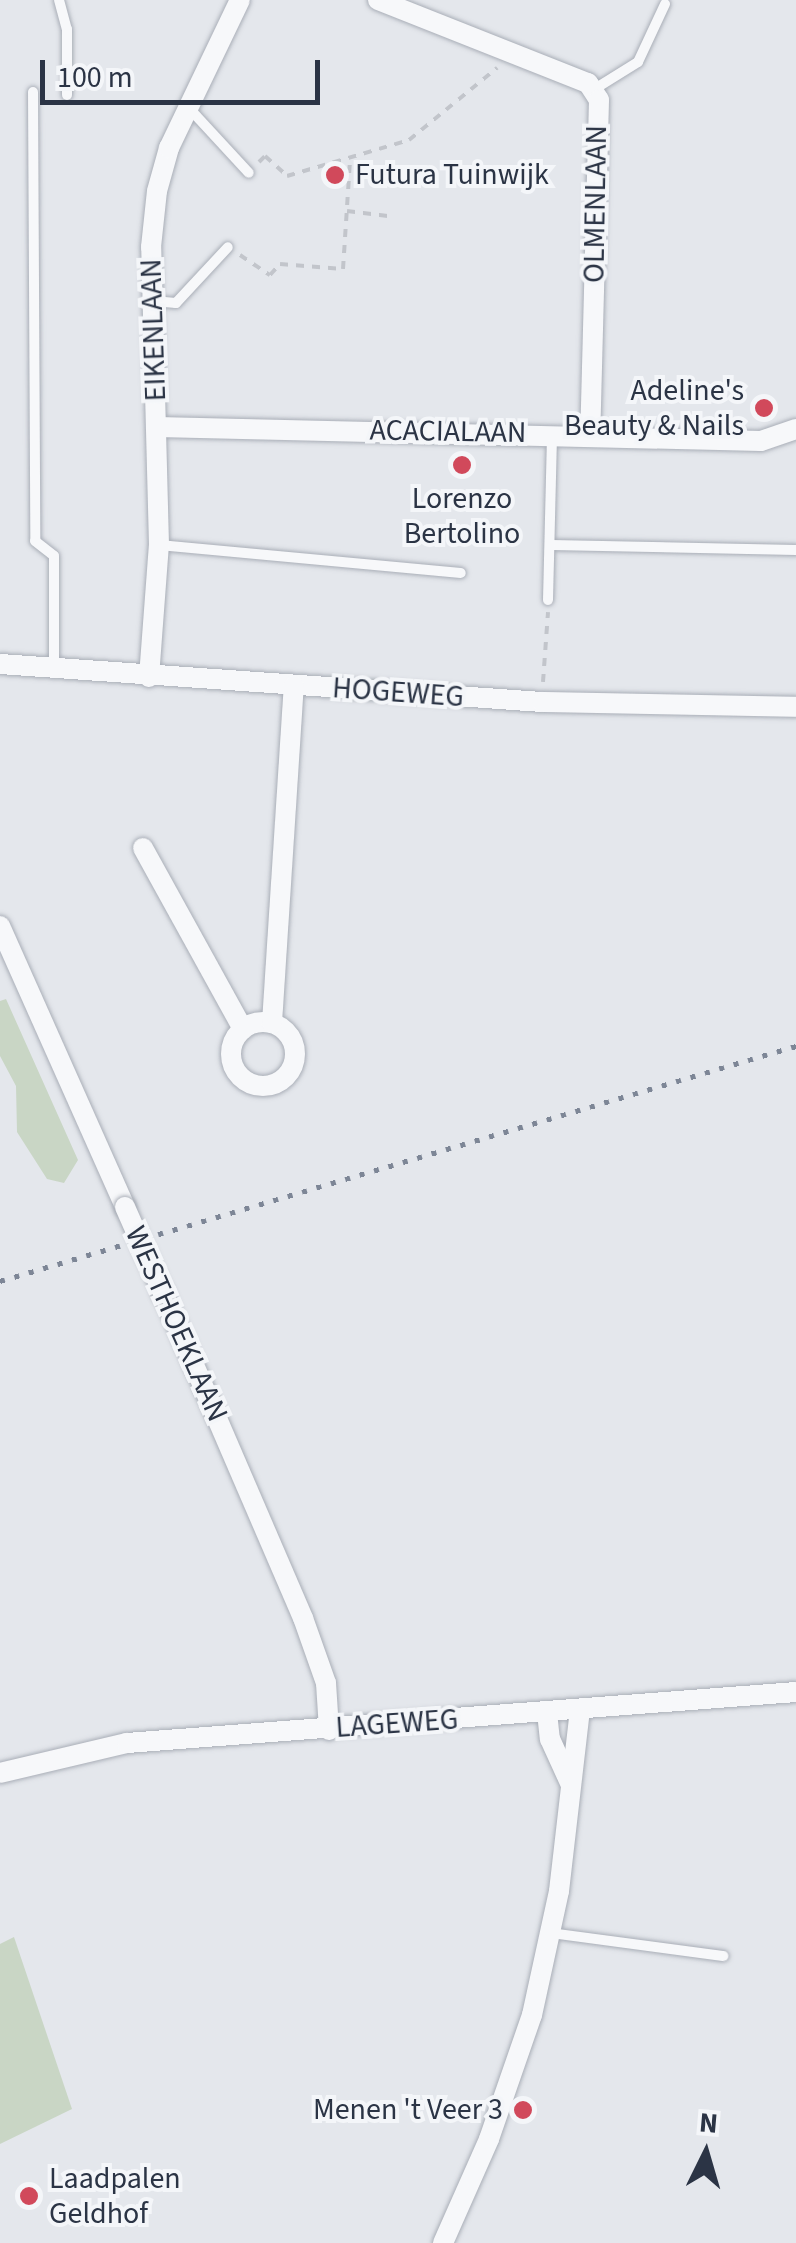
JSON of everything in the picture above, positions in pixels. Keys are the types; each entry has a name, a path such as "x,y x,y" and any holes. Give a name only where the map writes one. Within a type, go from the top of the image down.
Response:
{"street":[{"name":"EIKENLAAN","path":"149,677 159,545 153,301 157,191 188,107 240,0"},
{"name":"OLMENLAAN","path":"378,0 510,50 593,90 599,100 590,434"},
{"name":"ACACIALAAN","path":"157,427 590,434 761,441 796,430"},
{"name":"HOGEWEG","path":"0,664 542,702 796,707"},
{"path":"272,1023 294,686"},
{"path":"143,848 243,1029"},
{"name":"WESTHOEKLAAN","path":"0,926 303,1618 326,1683 329,1730"},
{"path":"272,1023 286,1031 296,1051 290,1073 269,1086 247,1082 233,1065 232,1048 243,1029 272,1023"},
{"name":"LAGEWEG","path":"0,1773 127,1743 796,1692"},
{"path":"443,2243 512,2075 551,1933 570,1783 580,1753 580,1710"},
{"path":"548,1712 554,1753 570,1783"}],"lane":[{"path":"60,0 67,29 67,95"},
{"path":"593,90 638,62 664,4"},
{"path":"33,92 35,541 54,556 54,669"},
{"path":"188,107 249,173"},
{"path":"153,301 176,303 228,247"},
{"path":"548,600 552,434"},
{"path":"159,545 462,573"},
{"path":"552,545 796,550"},
{"path":"551,1933 723,1956"}],"path":[{"path":"249,173 265,156 286,176 408,140 488,80 510,50"},
{"path":"228,247 270,275 280,264 343,269 350,160"},
{"path":"347,211 388,216"},
{"path":"542,702 548,600"}],"green space":[{"path":"6,999 78,1160 64,1183 47,1179 17,1132 16,1086 0,1056 0,1001"},
{"path":"14,1937 72,2109 0,2144 0,1944"}],"railway":[{"path":"0,1281 796,1046"}],"place":[{"name":"Futura Tuinwijk","path":"335,175"},
{"name":"Adeline's Beauty & Nails","path":"764,408"},
{"name":"Lorenzo Bertolino","path":"462,465"},
{"name":"Menen 't Veer 3","path":"523,2110"},
{"name":"Laadpalen Geldhof","path":"29,2196"}]}
